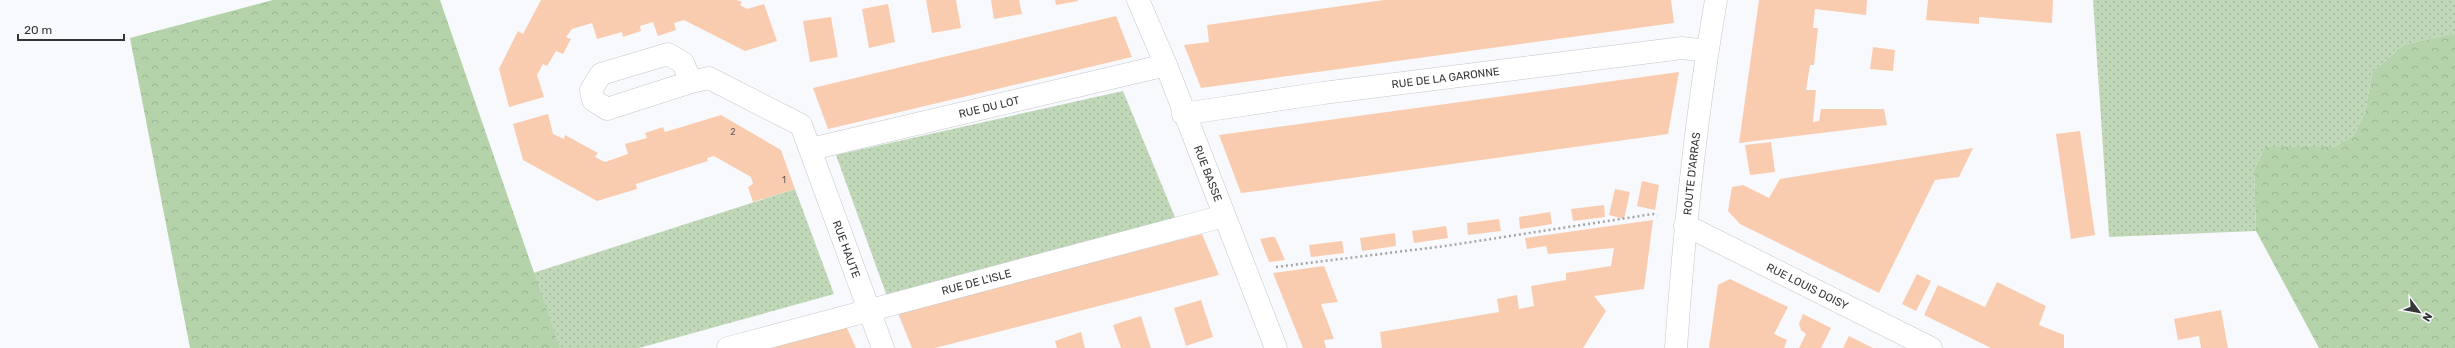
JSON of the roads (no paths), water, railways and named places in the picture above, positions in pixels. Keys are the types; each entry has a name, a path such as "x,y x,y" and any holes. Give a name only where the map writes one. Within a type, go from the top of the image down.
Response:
{"street":[{"name":"RUE BASSE","path":"1138,0 1166,65 1183,114 1247,274 1273,347"},
{"name":"ROUTE D'ARRAS","path":"1676,348 1685,225 1707,51 1716,0"},
{"name":"RUE DE LA GARONNE","path":"1183,114 1323,93 1682,48 1707,51"},
{"name":"RUE DU LOT","path":"811,149 1166,65"},
{"name":"RUE HAUTE","path":"691,82 709,78 801,125 884,348"},
{"name":"RUE DE L'ISLE","path":"728,348 870,312 1224,216"},
{"name":"RUE LOUIS DOISY","path":"1685,225 1931,348"}]}
